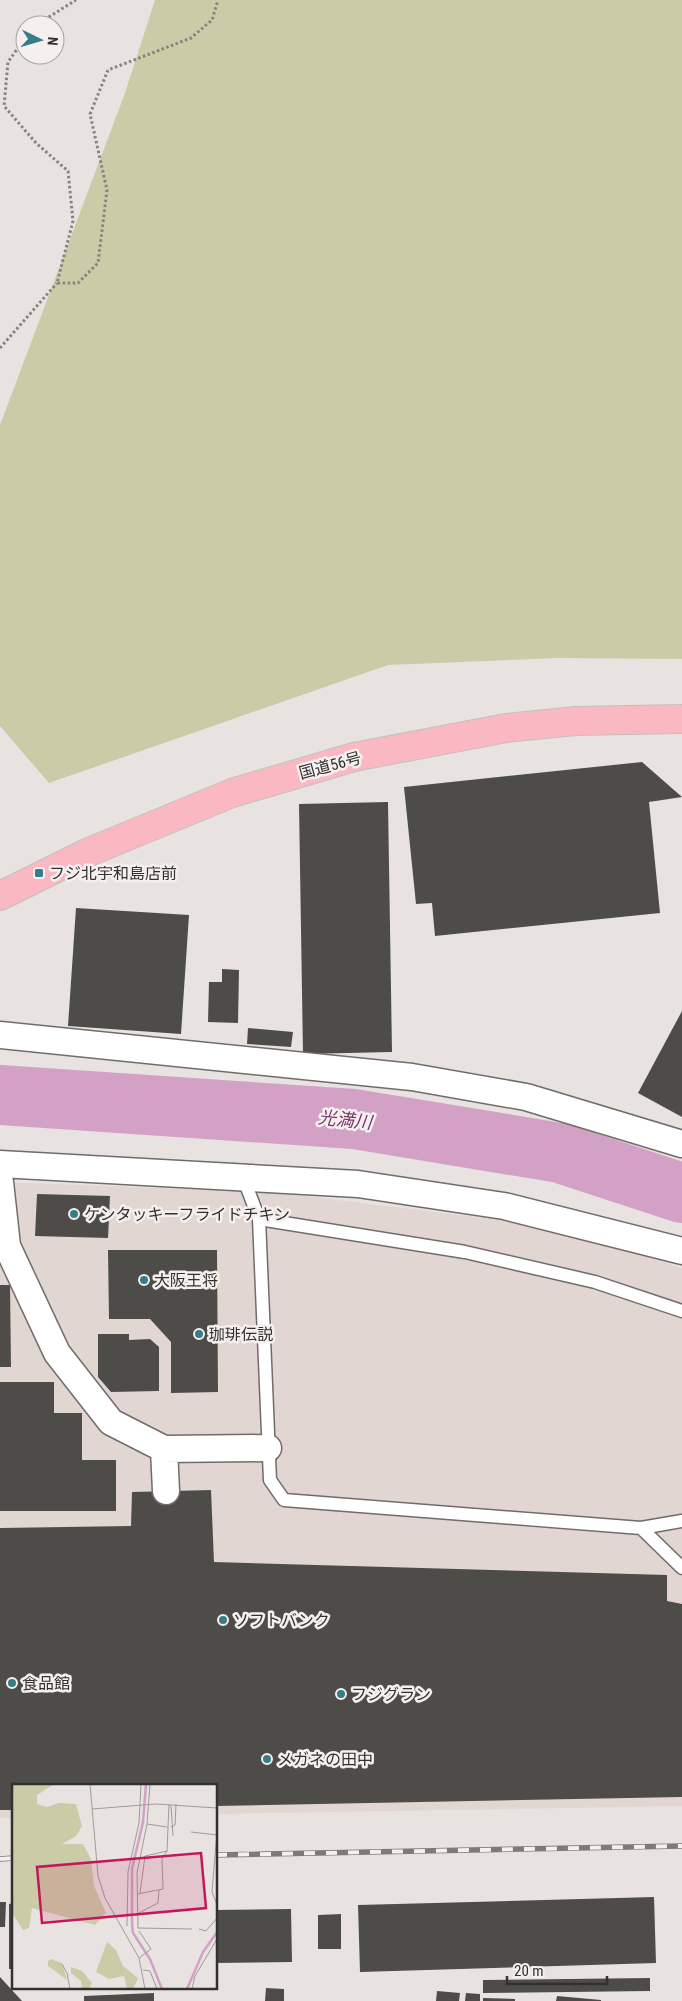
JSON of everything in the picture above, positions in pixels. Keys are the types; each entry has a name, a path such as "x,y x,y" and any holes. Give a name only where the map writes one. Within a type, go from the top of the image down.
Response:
{"highway":[{"name":"国道56号","path":"0,896 89,852 232,793 354,757 506,728 576,721 682,720"}],"street":[{"path":"0,1035 412,1077 526,1096 682,1144"},
{"path":"0,1164 358,1184 504,1206 682,1251"},
{"path":"0,1182 7,1246 57,1353 111,1422 164,1449 268,1448"},
{"path":"164,1449 166,1491"}],"lane":[{"path":"243,1178 259,1219 270,1480 284,1500 641,1528 682,1521"},
{"path":"259,1219 465,1252 595,1282 682,1311"},
{"path":"641,1528 682,1568"}],"path":[{"path":"52,15 76,0"},
{"path":"57,283 78,283 98,263 107,190 90,114 108,70 191,38 212,20 218,0"},
{"path":"0,348 57,283 73,221 68,171 36,143 4,106 8,62 15,52"}],"shaded area":[{"path":"0,1182 273,1192 499,1220 612,1245 682,1268 682,1806 218,1814 218,1784 12,1784 12,1818 0,1818"}],"green space":[{"path":"155,0 682,0 682,659 558,658 388,665 49,783 0,726 0,425 125,93"}],"building":[{"path":"642,762 682,797 649,802 660,913 435,936 432,903 416,904 404,787"},
{"path":"388,802 392,1052 303,1054 299,804"},
{"path":"76,908 189,915 181,1034 68,1026"},
{"path":"222,969 239,970 238,1023 208,1022 209,982 222,982"},
{"path":"682,1011 682,1117 638,1093"},
{"path":"248,1028 293,1032 291,1047 247,1044"},
{"path":"37,1194 110,1196 108,1238 35,1236"},
{"path":"108,1250 217,1250 218,1392 171,1393 171,1342 150,1319 109,1319"},
{"path":"0,1285 10,1285 11,1367 0,1367"},
{"path":"98,1334 129,1334 129,1340 150,1339 159,1347 159,1391 111,1392 98,1377"},
{"path":"0,1382 54,1382 54,1413 82,1413 82,1460 116,1460 116,1511 0,1511"},
{"name":"フジグラン","path":"211,1490 214,1562 667,1575 667,1601 682,1604 682,1797 218,1806 218,1784 12,1784 12,1810 0,1810 0,1528 131,1526 132,1492"},
{"path":"654,1897 656,1963 360,1972 358,1905"},
{"path":"0,1902 6,1902 5,1927 0,1927"},
{"path":"12,1903 12,1969 9,1969 9,1904"},
{"path":"291,1909 292,1962 218,1963 218,1910"},
{"path":"341,1914 341,1949 318,1949 318,1915"},
{"path":"0,1977 22,2001 0,2001"},
{"path":"650,1978 650,1991 483,1993 483,1980"},
{"path":"266,1988 284,1989 284,2001 265,2001"},
{"path":"437,1991 460,1993 459,2001 436,2001"},
{"path":"154,1993 154,2001 84,2001 84,1996"},
{"path":"466,1993 480,1994 480,2001 465,2001"},
{"path":"557,1996 601,2000 601,2001 556,2001"},
{"path":"483,1998 515,1999 515,2001 483,2001"}],"waterway":[{"name":"光満川","path":"0,1095 354,1119 560,1153 682,1193"}],"railway":[{"path":"218,1855 682,1846"},
{"path":"0,1859 12,1858"}],"place":[{"name":"フジ北宇和島店前","path":"39,873"},
{"name":"ケンタッキーフライドチキン","path":"74,1214"},
{"name":"大阪王将","path":"144,1280"},
{"name":"珈琲伝説","path":"199,1334"},
{"name":"ソフトバンク","path":"223,1620"},
{"name":"食品館","path":"12,1683"},
{"name":"フジグラン","path":"341,1694"},
{"name":"メガネの田中","path":"267,1759"}]}
